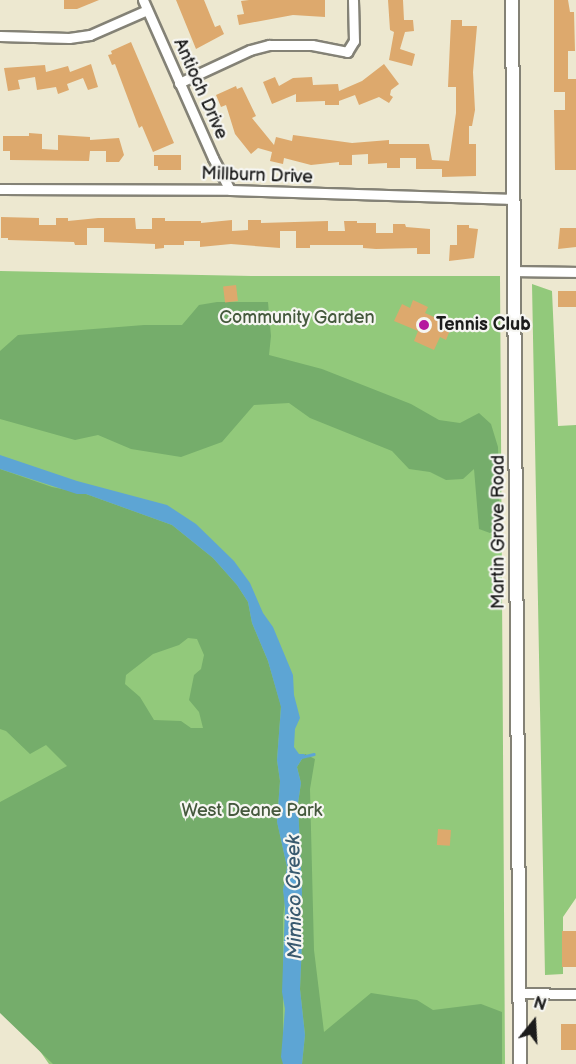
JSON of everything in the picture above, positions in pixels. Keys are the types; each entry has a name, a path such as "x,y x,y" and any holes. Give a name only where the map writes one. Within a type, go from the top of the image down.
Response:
{"main road":[{"name":"Martin Grove Road","path":"512,0 520,1064"}],"street":[{"name":"Antioch Drive","path":"143,0 230,190"},
{"path":"179,82 250,50 269,45 299,44 346,52 354,41 353,0"},
{"path":"0,36 69,38 90,35 147,10"},
{"name":"Millburn Drive","path":"0,189 230,190 513,199"},
{"path":"514,272 576,272"},
{"path":"520,993 576,994"}],"green space":[{"name":"West Deane Park","path":"0,271 252,276 500,276 505,1064 49,1064 0,994"},
{"path":"532,284 552,291 558,426 576,425 576,898 563,917 563,974 545,975"},
{"path":"217,302 268,302 271,336 269,355 322,369 411,404 439,420 460,423 479,413 491,424 498,447 500,531 490,533 479,529 474,469 463,479 446,480 430,472 409,469 392,451 310,418 289,403 254,405 222,442 181,457 131,449 98,435 75,440 0,419 0,351 18,335 144,325 182,325 199,305"},
{"path":"0,469 52,487 86,494 172,525 213,558 237,585 248,602 252,623 268,661 281,706 277,760 280,781 277,821 287,867 283,890 285,899 283,1064 53,1064 0,1013 0,802 67,766 46,745 30,754 6,731 0,729","holes":["188,638 197,639 204,655 201,669 194,675 189,700 199,712 203,728 191,728 181,721 154,720 140,697 125,684 126,675 153,654 179,645"]},
{"path":"305,754 315,759 310,789 314,950 324,1032 371,993 417,1000 433,1010 481,1004 502,1012 502,1064 302,1064 305,1035 300,989 302,943 299,924 302,893 298,803 301,783 297,767"}],"water":[{"name":"Mimico Creek","path":"0,455 77,481 167,505 196,524 234,561 250,583 263,613 273,627 293,675 294,695 300,718 295,729 294,747 299,754 305,754 297,767 301,783 298,803 302,893 299,924 302,943 300,989 305,1035 302,1064 283,1064 281,1057 285,1009 282,992 285,908 283,890 287,867 277,822 280,781 277,760 281,707 268,661 252,623 248,602 237,585 213,558 172,525 86,494 77,494 0,469"}],"building":[{"path":"64,0 99,0 77,9 64,9"},
{"path":"176,0 204,0 215,27 220,25 224,34 196,49"},
{"path":"325,0 325,17 293,15 239,25 237,15 244,14 241,1"},
{"path":"388,0 403,0 404,20 413,20 414,31 405,32 400,49 415,54 412,66 389,60 394,32 390,30"},
{"path":"554,0 568,0 570,12 574,12 575,51 568,51 568,79 576,79 576,170 555,170 554,110 565,110 565,92 554,92"},
{"path":"451,20 462,20 462,26 477,26 473,72 475,110 472,126 469,126 469,144 476,144 476,176 442,177 442,169 416,169 416,158 400,158 400,168 387,168 387,163 368,164 368,154 352,155 352,165 339,165 339,162 311,165 284,158 283,164 270,161 272,152 258,148 251,154 235,134 226,105 221,107 216,95 236,86 237,89 242,87 256,116 252,118 274,145 276,137 292,141 293,135 352,143 389,140 389,144 429,144 432,160 449,161 456,113 456,87 448,87"},
{"path":"131,42 174,143 153,152 142,126 139,128 115,64 112,65 108,55 112,54 111,51"},
{"path":"91,64 98,87 88,90 83,78 67,84 69,90 58,94 56,87 37,90 35,77 18,80 20,89 8,91 4,68 45,65 46,72 68,66 70,72"},
{"path":"384,64 399,84 391,90 390,95 393,97 389,103 379,97 359,105 355,95 339,101 339,105 325,105 325,101 296,102 296,94 272,104 263,82 275,77 279,86 293,78 312,77 313,85 338,84 339,91 362,81"},
{"path":"29,133 42,134 42,149 58,150 58,135 90,137 90,140 119,138 124,155 119,162 106,162 106,151 90,151 89,161 10,160 10,151 3,151 3,136 29,136"},
{"path":"154,155 181,155 181,170 158,170 158,166 154,166"},
{"path":"1,217 39,218 39,225 56,225 56,218 68,218 68,221 135,218 136,229 152,229 152,218 165,218 165,221 201,221 201,223 232,220 232,231 248,230 248,220 261,220 261,223 328,221 328,231 345,231 344,221 357,221 357,223 376,223 376,233 393,233 393,224 405,224 406,227 430,229 430,254 417,254 417,248 376,249 363,248 363,245 310,245 310,248 296,248 296,231 280,231 280,248 231,244 200,247 200,241 184,241 184,245 164,245 164,248 155,249 155,244 104,242 104,228 87,228 87,245 75,245 74,242 8,240 8,238 1,238"},
{"path":"457,225 469,225 469,228 478,229 474,258 449,261 450,245 457,245"},
{"path":"560,228 576,228 576,247 558,249"},
{"path":"236,285 238,301 225,302 223,287"},
{"path":"558,291 576,291 576,307 558,307"},
{"path":"413,300 428,307 425,313 452,325 446,340 440,337 434,350 414,341 418,331 394,321 402,304 410,308"},
{"path":"438,829 451,830 450,846 437,845"},
{"path":"562,931 576,931 576,967 562,967"},
{"path":"561,1024 576,1024 576,1050 561,1050"}],"waterway":[{"path":"301,757 314,754"}],"place":[{"name":"Tennis Club","path":"424,325"}],"park label":[{"name":"Community Garden","path":"297,318"}]}
